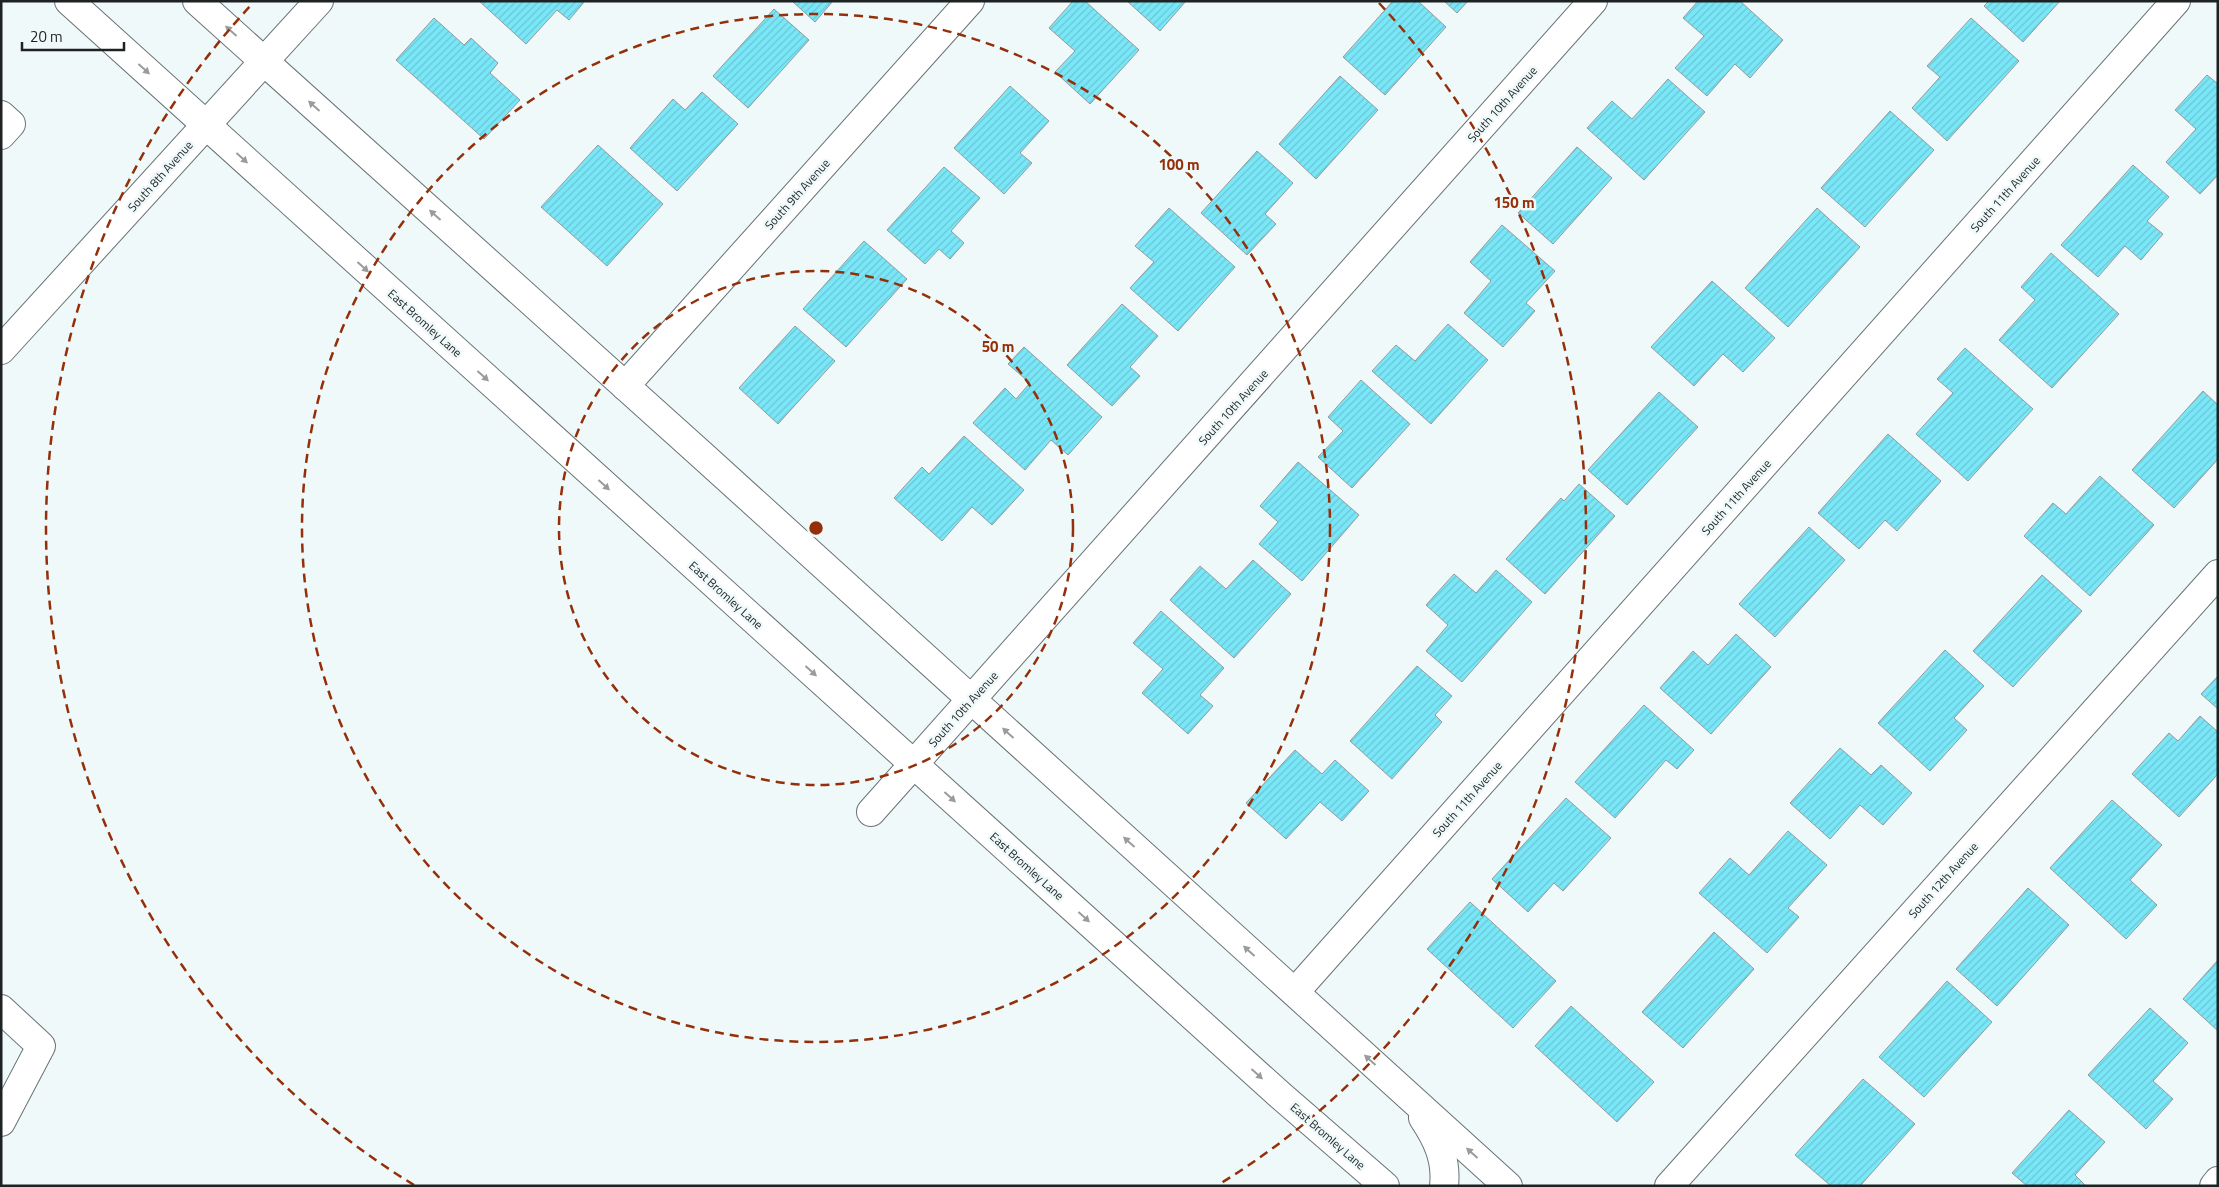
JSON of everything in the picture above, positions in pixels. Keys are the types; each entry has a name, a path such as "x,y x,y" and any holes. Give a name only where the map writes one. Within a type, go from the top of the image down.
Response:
{"street":[{"name":"East Bromley Lane","path":"69,1 1280,1095 1385,1186"},
{"path":"197,1 1508,1186"},
{"name":"South 8th Avenue","path":"1,350 319,1"},
{"name":"South 9th Avenue","path":"625,386 970,1"},
{"name":"South 10th Avenue","path":"872,812 1593,1"},
{"name":"South 11th Avenue","path":"1295,992 2176,1"},
{"path":"1,115 11,124 1,135"},
{"name":"South 12th Avenue","path":"1669,1186 2218,574"},
{"path":"1,1009 41,1046 1,1122"},
{"path":"1406,1093 1438,1142 1444,1163 1444,1186"},
{"path":"2214,1186 2218,1181"}],"building":[{"path":"479,1 585,1 569,20 557,10 526,44"},
{"path":"792,1 833,1 815,22"},
{"path":"1073,1 1085,1 1139,50 1090,104 1055,72 1075,51 1049,28"},
{"path":"1127,1 1186,1 1160,31"},
{"path":"1393,1 1418,1 1446,27 1385,95 1343,57"},
{"path":"1444,1 1468,1 1457,13"},
{"path":"1698,1 1740,1 1783,40 1750,78 1735,64 1707,96 1675,68 1704,36 1683,18"},
{"path":"1989,1 2060,1 2023,42 1984,6"},
{"path":"774,9 809,40 748,108 713,76"},
{"path":"434,18 464,45 471,38 498,63 490,73 520,100 484,139 396,60"},
{"path":"1971,18 2019,61 1947,141 1912,108 1940,77 1927,66"},
{"path":"2207,75 2218,84 2218,175 2200,194 2166,162 2196,129 2175,110"},
{"path":"1340,76 1378,110 1316,179 1279,144"},
{"path":"1668,79 1705,112 1644,180 1587,128 1612,101 1632,119"},
{"path":"1010,86 1049,121 1020,153 1032,163 1004,194 954,148"},
{"path":"702,92 738,124 677,191 630,148 673,99 685,110"},
{"path":"1890,111 1934,150 1865,227 1821,188"},
{"path":"598,145 663,204 607,266 541,207"},
{"path":"1577,147 1612,178 1553,244 1518,213"},
{"path":"1257,151 1293,183 1265,214 1276,224 1247,255 1201,213"},
{"path":"2133,165 2169,197 2147,221 2163,234 2141,260 2125,246 2098,277 2061,245"},
{"path":"944,167 980,198 951,231 964,243 950,259 939,249 925,264 887,230"},
{"path":"1169,208 1235,267 1178,331 1130,288 1154,262 1135,246"},
{"path":"1817,208 1860,247 1788,327 1745,288"},
{"path":"1502,225 1555,271 1526,303 1535,311 1503,347 1464,313 1491,281 1470,262"},
{"path":"864,241 907,279 846,347 803,309"},
{"path":"2051,253 2119,314 2052,388 1999,340 2035,300 2021,287"},
{"path":"1712,281 1775,338 1743,372 1723,354 1694,386 1651,347"},
{"path":"1122,304 1158,336 1130,367 1140,376 1112,406 1067,365"},
{"path":"1448,324 1488,360 1431,424 1372,371 1396,345 1415,361"},
{"path":"795,326 835,361 778,424 739,388"},
{"path":"1024,347 1102,417 1068,455 1051,440 1025,470 973,423 1005,388 1016,399 1030,383 1008,364"},
{"path":"1965,348 2033,409 1968,481 1916,434 1953,393 1937,379"},
{"path":"1361,380 1410,424 1352,488 1318,457 1343,431 1328,417"},
{"path":"2203,391 2218,405 2218,459 2174,508 2132,470"},
{"path":"1659,392 1698,427 1627,505 1588,470"},
{"path":"1888,434 1941,481 1897,531 1885,520 1859,549 1818,513"},
{"path":"964,436 1024,490 992,525 972,507 942,541 894,498 922,467 929,474"},
{"path":"1298,462 1359,515 1302,581 1259,544 1278,522 1260,506"},
{"path":"2100,476 2154,525 2090,596 2024,536 2053,503 2066,514"},
{"path":"1579,484 1615,516 1545,594 1506,559 1561,498 1564,501"},
{"path":"1809,527 1845,560 1775,637 1739,604"},
{"path":"1253,560 1291,594 1234,658 1170,600 1200,566 1226,589"},
{"path":"1496,570 1532,602 1462,682 1426,651 1448,625 1426,605 1454,574 1476,593"},
{"path":"2042,575 2082,611 2013,687 1973,651"},
{"path":"1161,611 1224,668 1200,695 1213,706 1188,734 1142,693 1163,669 1133,643"},
{"path":"1736,634 1771,667 1711,734 1660,688 1693,651 1708,665"},
{"path":"1945,650 1984,686 1954,718 1967,730 1930,771 1878,723"},
{"path":"1417,666 1452,696 1435,715 1442,722 1392,779 1350,741"},
{"path":"2218,676 2218,709 2201,694"},
{"path":"1644,705 1694,750 1677,769 1666,760 1615,818 1575,782"},
{"path":"2200,716 2218,732 2218,774 2179,817 2132,774 2169,733 2178,741"},
{"path":"1840,748 1871,775 1881,765 1912,793 1883,825 1860,805 1830,839 1790,803"},
{"path":"1295,750 1322,774 1335,760 1369,791 1342,821 1320,802 1286,839 1246,803"},
{"path":"1566,798 1611,838 1563,891 1554,883 1528,912 1492,879"},
{"path":"2112,800 2162,845 2130,880 2157,905 2126,939 2050,868"},
{"path":"1788,831 1827,865 1788,908 1799,917 1767,953 1699,893 1730,858 1749,875"},
{"path":"2028,888 2069,925 1997,1006 1956,969"},
{"path":"1470,902 1556,981 1513,1028 1427,949"},
{"path":"1714,932 1754,969 1683,1048 1642,1012"},
{"path":"2218,960 2218,1031 2183,999"},
{"path":"1947,981 1992,1022 1924,1097 1879,1057"},
{"path":"1571,1006 1654,1082 1617,1122 1535,1046"},
{"path":"2150,1008 2188,1043 2153,1081 2173,1099 2146,1129 2088,1075"},
{"path":"1863,1079 1915,1124 1860,1186 1831,1186 1795,1155"},
{"path":"2069,1110 2105,1142 2075,1175 2086,1186 2027,1186 2012,1173"}]}
